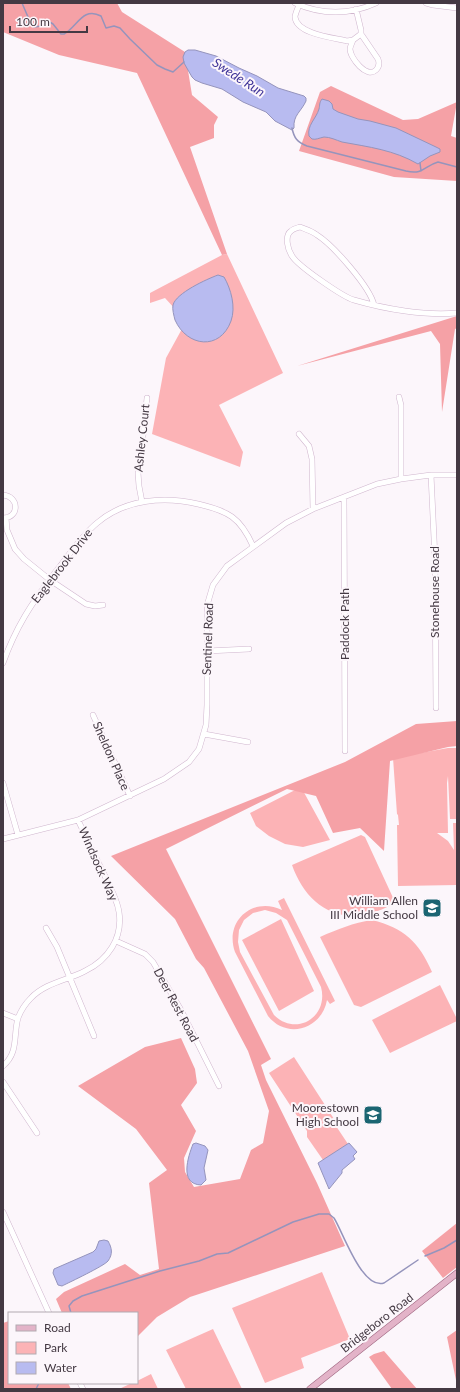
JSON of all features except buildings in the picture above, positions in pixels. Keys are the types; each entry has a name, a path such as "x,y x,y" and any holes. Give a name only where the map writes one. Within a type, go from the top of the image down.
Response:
{"main road":[{"name":"Bridgeboro Road","path":"310,1389 457,1273"}],"street":[{"path":"361,34 353,40 347,41 310,33 297,22 295,17 297,4 328,13 356,9 376,3"},
{"path":"426,3 457,8"},
{"path":"353,40 350,49 352,57 364,71 373,73 380,64 361,34 356,9"},
{"path":"374,305 373,299 367,288 329,244 316,234 300,227 292,230 287,241 292,257 340,294 353,300 374,305 424,313 457,313"},
{"path":"399,397 401,405 401,479"},
{"name":"Ashley Court","path":"142,502 138,473 147,398"},
{"path":"299,434 309,446 312,460 313,509"},
{"name":"Sentinel Road","path":"3,839 78,820 164,779 185,766 199,749 204,734 207,705 208,602 213,585 227,566 286,523 313,509 377,484 431,475 457,475"},
{"name":"Stonehouse Road","path":"431,475 435,552 436,708"},
{"path":"3,495 11,497 16,506 15,513 12,516 4,518 5,531 15,549 24,559 50,580 86,604 95,606 103,605"},
{"name":"Paddock Path","path":"344,497 345,752"},
{"name":"Eaglebrook Drive","path":"3,663 9,645 21,621 83,536 97,523 121,508 142,502 176,500 214,508 237,520 248,534 253,546"},
{"path":"207,651 249,648"},
{"name":"Sheldon Place","path":"93,715 130,796"},
{"path":"204,734 248,742"},
{"path":"3,783 18,835"},
{"name":"Windsock Way","path":"3,1066 9,1061 14,1052 18,1019 24,1005 35,994 49,986 85,972 99,964 109,954 116,941 120,927 119,912 110,888 78,820"},
{"path":"46,928 57,947 71,978 94,1036"},
{"name":"Deer Rest Road","path":"116,941 146,954 153,962 181,1010 219,1086"},
{"path":"3,1013 18,1019"},
{"path":"3,1082 36,1133"},
{"path":"3,1212 48,1312"}],"green space":[{"path":"227,254 283,373 219,405 243,452 240,467 152,434 166,358 183,327 176,310 165,298 150,303 150,293 222,255"},
{"name":"William Allen III Middle School","path":"448,748 457,748 457,819 450,819 448,776 448,833 437,833 448,841 454,850 453,823 457,823 457,885 398,886 397,825 399,825 393,758"},
{"path":"301,787 330,840 303,847 285,844 269,836 256,826 250,813"},
{"path":"361,835 365,837 395,902 378,911 354,916 330,911 311,898 297,877 292,865"},
{"path":"284,898 335,1001 330,1004 327,1000 324,1010 318,1018 303,1028 285,1028 268,1016 235,952 233,941 237,921 251,909 261,906 282,910 278,901","holes":["265,910 276,913 287,920 321,987 322,998 320,1007 315,1015 301,1024 292,1024 283,1021 274,1015 240,952 238,942 239,930 244,920 253,913"]},
{"path":"281,919 314,991 279,1011 242,940"},
{"path":"372,920 393,927 402,932 416,944 422,952 432,972 361,1007 354,1005 320,937 333,931"},
{"path":"440,985 457,1021 390,1053 372,1020"},
{"path":"294,1057 334,1119 334,1123 348,1144 323,1160 307,1137 307,1131 269,1073"},
{"path":"322,1272 350,1339 301,1358 304,1368 265,1383 232,1308"},
{"path":"213,1329 242,1389 186,1389 166,1350"},
{"path":"151,1374 158,1389 119,1389 130,1384 138,1384 138,1380"}],"shaded area":[{"path":"3,3 117,3 122,12 185,52 192,95 218,117 214,125 214,138 190,147 227,254 222,255 137,73 59,55 3,32"},
{"path":"331,86 403,120 418,119 457,102 451,136 457,138 457,181 394,177 299,151 320,92"},
{"path":"457,316 457,328 455,329 442,412 440,344 431,331 297,366"},
{"path":"457,721 457,746 390,761 384,851 360,828 333,833 316,796 287,789 166,849 271,1059 261,1065 266,1080 317,1183 345,1246 190,1297 157,1317 138,1336 138,1312 62,1312 56,1299 64,1292 125,1264 140,1275 159,1269 149,1183 167,1170 136,1129 78,1086 145,1047 181,1038 195,1069 197,1083 181,1105 196,1131 184,1158 185,1172 194,1187 240,1179 251,1150 263,1143 269,1111 248,1051 204,968 196,959 175,919 111,856 345,762 416,724"},
{"path":"457,1223 457,1267 443,1278 422,1251"},
{"path":"8,1321 8,1384 68,1384 71,1389 3,1389 3,1323"},
{"path":"457,1330 457,1385 447,1337"},
{"path":"384,1351 417,1389 392,1389 369,1357"}],"water":[{"path":"188,50 195,50 216,56 278,88 304,96 306,101 296,117 294,128 292,130 275,121 266,112 243,102 222,89 195,80 184,63 183,57 185,52"},
{"path":"322,99 329,101 332,104 333,109 338,112 358,119 396,128 440,149 440,152 430,156 418,164 400,155 342,142 331,138 324,137 312,139 309,136 309,129 318,113"},
{"path":"218,275 224,277 231,293 233,310 231,321 226,331 212,341 203,342 195,340 187,336 180,329 175,320 173,305 175,300 186,291"},
{"path":"196,1143 205,1146 208,1150 204,1168 206,1180 201,1185 194,1183 187,1175 189,1156 193,1144"},
{"path":"349,1143 357,1152 353,1156 355,1159 342,1170 342,1173 329,1189 318,1163"},
{"path":"99,1241 108,1241 111,1249 111,1256 108,1261 94,1270 62,1286 58,1285 53,1273 54,1269 93,1252"}],"waterway":[{"name":"Swede Run","path":"22,3 31,24 34,27 41,26 48,21 53,24 61,34 64,34 85,15 95,14 101,16 106,28 114,26 120,28 157,65 173,72 184,62"},
{"name":"Swede Run","path":"292,128 296,139 307,146 406,171 417,172 438,162 457,167"},
{"name":"Swede Run","path":"420,163 421,171"},
{"path":"71,1312 69,1306 73,1301 82,1296 160,1271 199,1261 217,1254 228,1253 293,1222 319,1214 329,1214 334,1218 361,1269 368,1278 376,1283 384,1283 418,1260"},
{"path":"425,1256 444,1248 457,1240"},
{"path":"36,1389 38,1384"}],"place":[{"name":"William Allen III Middle School","path":"432,908"},
{"name":"Moorestown High School","path":"373,1115"}]}
